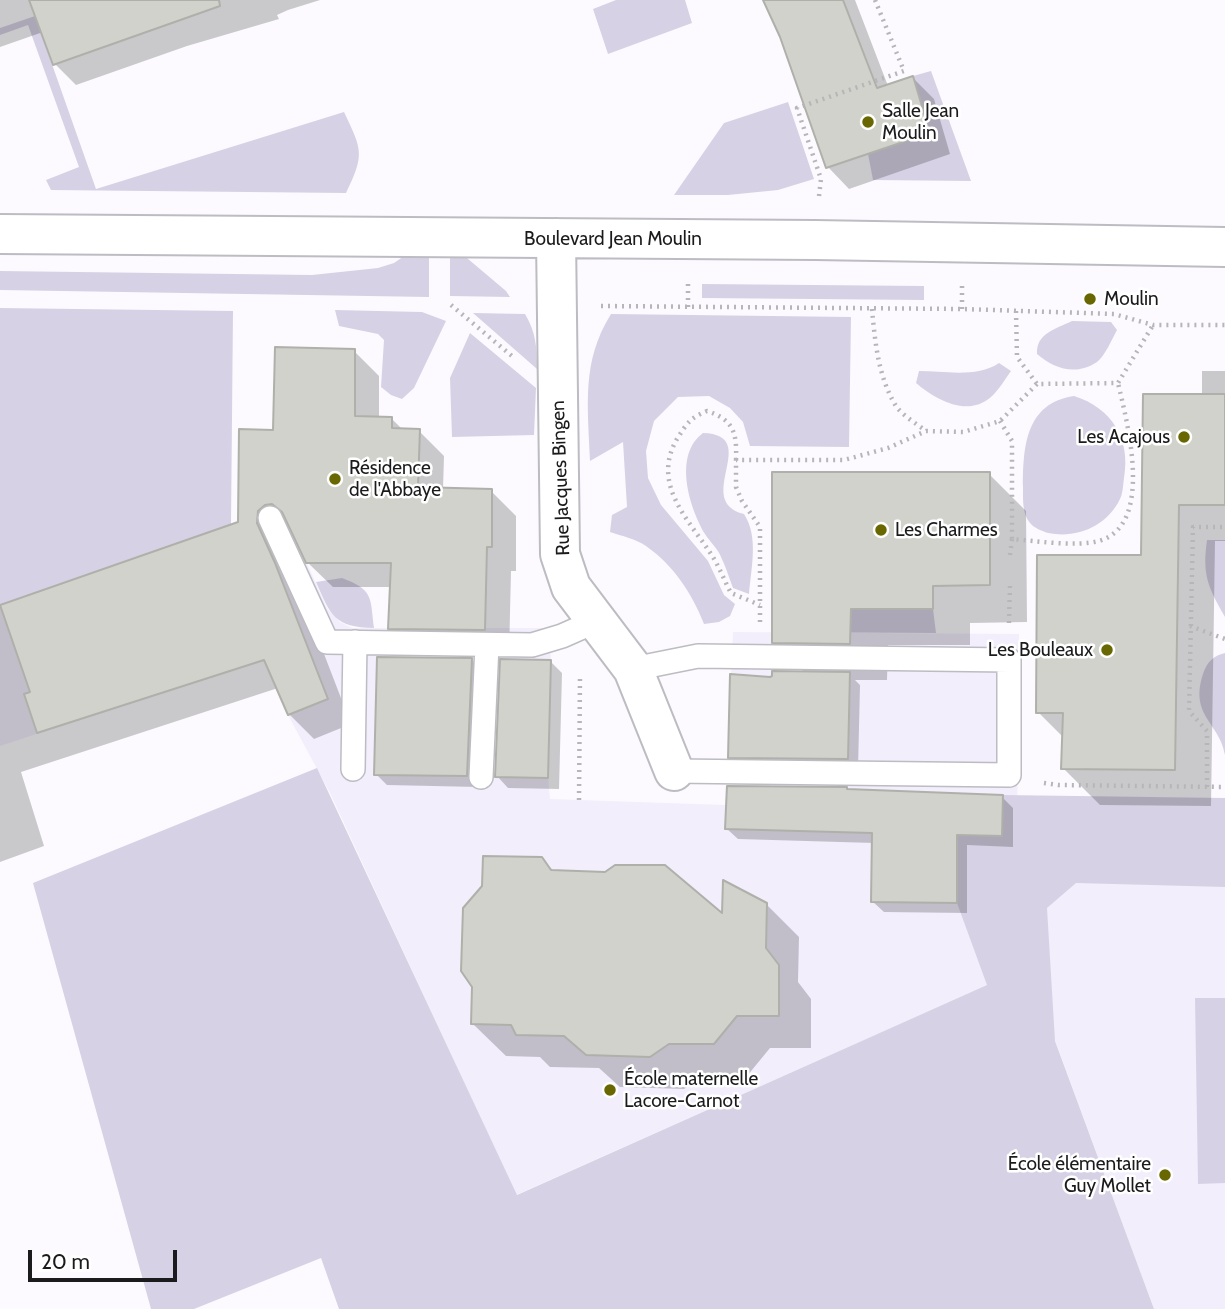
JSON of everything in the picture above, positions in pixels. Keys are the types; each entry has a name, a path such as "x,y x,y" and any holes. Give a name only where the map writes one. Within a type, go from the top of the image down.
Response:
{"street":[{"name":"Boulevard Jean Moulin","path":"0,234 815,240 1225,247"},
{"name":"Rue Jacques Bingen","path":"556,238 561,554 571,587 633,669 674,771"}],"lane":[{"path":"270,518 327,642 532,645 562,636 596,621"},
{"path":"353,768 355,642"},
{"path":"481,777 487,645"},
{"path":"633,669 698,656 1009,660 1009,775 674,771"}],"path":[{"path":"815,240 821,179 797,108 904,71 875,0"},
{"path":"451,305 559,395"},
{"path":"558,306 1016,311 1114,314 1153,325 1225,326"},
{"path":"872,309 876,349 885,382 897,408 926,431"},
{"path":"1016,311 1017,357 1037,384"},
{"path":"1012,539 1061,543 1099,541 1119,529 1129,506 1134,468 1131,438 1118,383 1153,325"},
{"path":"736,460 844,460 888,447 926,431 963,432 1000,421 1037,384 1118,383"},
{"path":"760,606 730,593 713,556 685,521 672,493 667,469 675,443 691,418 707,411 720,415 732,426 737,440 736,487 760,527 760,606 760,656"},
{"path":"1000,421 1012,441 1010,555"},
{"path":"1207,787 1207,731 1189,711 1193,527 1225,527"},
{"path":"579,800 580,672 596,621"},
{"path":"1190,626 1225,639"},
{"path":"1009,775 1058,786 1225,787"}],"shaded area":[{"path":"616,0 685,0 692,23 608,54 593,9"},
{"path":"35,16 96,189 344,112 355,135 359,152 356,169 346,193 51,190 46,180 79,167 28,25 0,35 0,28"},
{"path":"931,71 971,181 873,180 868,154 930,133 913,76"},
{"path":"788,102 814,179 778,190 728,195 674,195 724,123"},
{"path":"410,252 429,252 429,297 0,290 0,271 312,275 378,268 394,263"},
{"path":"450,253 461,253 510,297 450,296"},
{"path":"702,284 924,286 924,300 702,298"},
{"path":"0,308 233,311 231,525 0,605"},
{"path":"335,310 422,312 446,321 414,388 402,399 381,387 384,340 378,334 339,326"},
{"path":"473,313 525,314 535,340 537,369"},
{"path":"611,314 851,317 849,447 750,446 743,422 730,408 709,396 678,397 654,421 646,451 648,478 661,505 708,561 724,595 735,604 730,616 719,622 704,624 681,580 656,554 638,541 610,532 612,515 627,507 623,442 590,461 588,385 595,349"},
{"path":"1072,321 1111,322 1117,330 1106,352 1097,362 1073,370 1051,364 1037,354 1043,336"},
{"path":"470,333 536,388 534,435 452,437 450,378"},
{"path":"999,363 1011,371 991,397 972,406 942,400 916,383 919,371 981,371"},
{"path":"1074,396 1099,408 1116,427 1124,450 1122,492 1107,517 1090,528 1070,534 1048,533 1032,525 1024,511 1023,472 1026,442 1030,429 1046,407 1058,400"},
{"path":"703,433 720,437 727,445 729,456 724,496 730,507 744,514 749,523 753,543 749,594 733,588 720,554 699,523 689,496 686,468 688,454"},
{"path":"281,505 327,608 340,622 352,628 549,628 550,799 725,805 733,632 1019,634 1017,837 1225,843 1225,1309 1154,1309 1028,967 516,1195 330,793 288,715 265,662 261,660 0,746 0,605 206,535"},
{"path":"1207,540 1225,540 1225,617 1214,597 1206,572"},
{"path":"342,578 365,591 371,602 374,628 342,622 330,611 316,582"},
{"path":"772,609 933,609 936,633 773,632"},
{"path":"1225,653 1225,755 1222,744 1202,710 1200,688 1209,663"},
{"path":"317,768 517,1195 987,985 957,903 957,835 1002,836 1003,795 1225,798 1225,887 1076,883 1047,908 1055,1041 1154,1309 339,1309 321,1258 194,1309 151,1309 33,883"},
{"path":"1195,998 1225,998 1225,1183 1198,1184"}],"building":[{"path":"29,0 219,0 220,6 53,65"},
{"path":"763,0 843,0 877,88 913,76 930,133 826,168 780,37"},
{"path":"275,347 355,349 355,416 392,417 392,428 420,429 418,487 492,489 492,547 487,547 485,630 388,629 391,563 306,563 282,512 272,504 265,505 258,511 257,523 328,699 288,715 264,660 37,733 24,694 30,692 0,605 238,522 239,429 273,430"},
{"name":"Les Bouleaux","path":"1143,394 1225,394 1225,505 1179,505 1175,770 1061,769 1063,713 1036,713 1037,555 1141,555"},
{"name":"Les Charmes","path":"772,472 990,472 990,585 933,586 933,609 851,609 850,644 772,643"},
{"path":"377,657 472,658 467,776 374,775"},
{"path":"500,659 551,660 548,778 495,777"},
{"path":"772,671 850,672 848,759 728,758 730,674 770,677"},
{"path":"727,786 847,787 1003,795 1002,836 957,835 957,903 871,902 872,833 725,829"},
{"path":"483,856 542,857 551,870 605,872 615,865 665,865 722,913 723,880 767,903 766,948 779,965 779,1016 737,1016 714,1044 669,1044 650,1057 586,1055 564,1036 516,1035 511,1025 471,1024 472,987 461,971 463,908 482,886"}],"place":[{"name":"Salle Jean Moulin","path":"868,122"},
{"name":"Moulin","path":"1090,299"},
{"name":"Les Acajous","path":"1184,437"},
{"name":"Résidence de l'Abbaye","path":"335,479"},
{"name":"Les Charmes","path":"881,530"},
{"name":"Les Bouleaux","path":"1107,650"},
{"name":"École maternelle Lacore-Carnot","path":"610,1090"},
{"name":"École élémentaire Guy Mollet","path":"1165,1175"}]}
